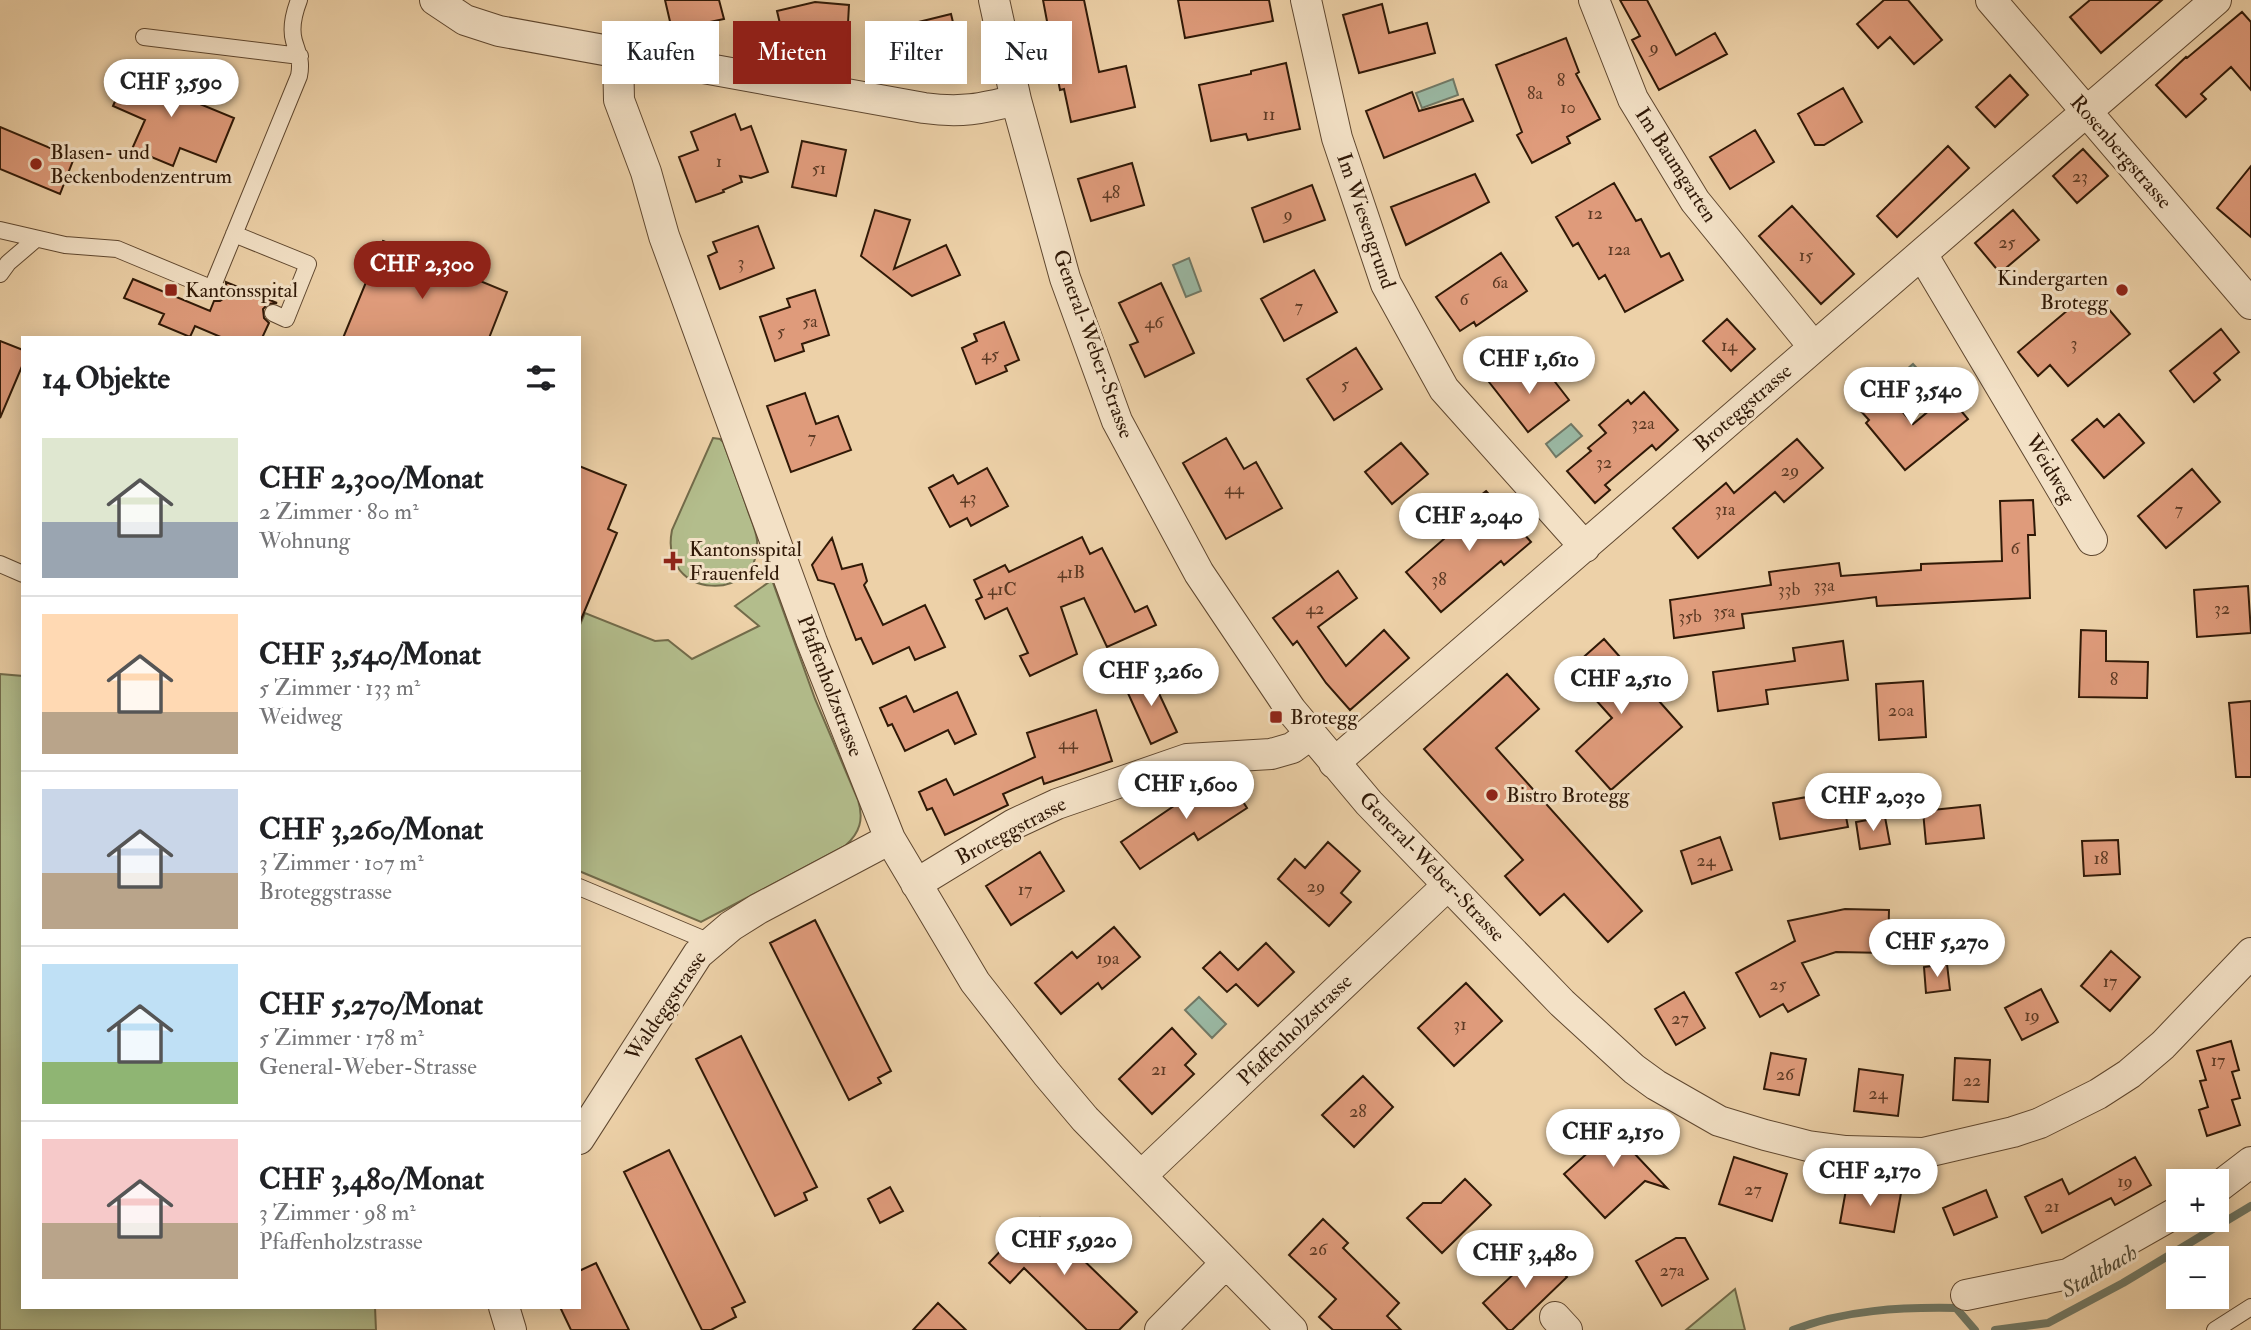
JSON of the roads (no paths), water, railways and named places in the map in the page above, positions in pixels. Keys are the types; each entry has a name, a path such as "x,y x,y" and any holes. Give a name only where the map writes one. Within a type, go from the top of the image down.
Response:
{"street":[{"path":"435,0 465,20 499,31 602,51"},
{"name":"General-Weber-Strasse","path":"994,0 1016,100 1065,278 1117,421 1199,573 1265,674 1334,763 1562,1003 1603,1042 1657,1085 1719,1121 1808,1146 1846,1151 1923,1153 2013,1132 2066,1111 2098,1094 2129,1074 2199,1010 2251,953"},
{"name":"Im Wiesengrund","path":"1306,0 1337,138 1386,284 1444,389 1585,547"},
{"name":"Im Baumgarten","path":"1594,0 1633,99 1695,201 1813,346"},
{"name":"Rosenbergstrasse","path":"1992,0 2251,304"},
{"name":"Broteggstrasse","path":"1334,763 2216,0"},
{"path":"719,71 948,111 977,110 1016,100"},
{"name":"Pfaffenholzstrasse","path":"619,84 619,100 646,172 658,220 788,578 890,839 975,982 1047,1074 1086,1119 1292,1330"},
{"name":"Weidweg","path":"1922,254 2092,540"},
{"name":"Broteggstrasse","path":"916,884 1014,824 1068,799 1186,759 1271,754 1292,748 1310,735"},
{"name":"Waldeggstrasse","path":"581,1136 698,954 710,942 758,909 890,839"},
{"name":"Pfaffenholzstrasse","path":"1141,1175 1448,885"},
{"path":"2229,1179 2251,1162"},
{"path":"1966,1295 2068,1274 2166,1218"},
{"path":"1160,1330 1226,1263"},
{"path":"505,1309 511,1330"}],"lane":[{"path":"0,230 75,246 117,249 215,289 234,234 296,86 302,64 293,29 293,17 299,0"},
{"path":"144,37 300,56"},
{"path":"234,234 308,264 286,318 272,313"},
{"path":"0,274 8,263 36,239"},
{"path":"0,564 21,573"},
{"path":"581,888 710,942"},
{"path":"2215,1330 2251,1307"}],"waterway":[{"name":"Stadtbach","path":"1995,1330 2048,1323 2123,1283 2251,1206"},
{"name":"Stadtbach","path":"1793,1330 1852,1314 1935,1308 1956,1308 1975,1330"}],"place":[{"name":"Blasen- und Beckenbodenzentrum","path":"36,164"},
{"name":"Kantonsspital","path":"171,290"},
{"name":"Kindergarten Brotegg","path":"2122,290"},
{"name":"Kantonsspital Frauenfeld","path":"673,561"},
{"name":"Brotegg","path":"1276,717"},
{"name":"Bistro Brotegg","path":"1492,795"}]}
